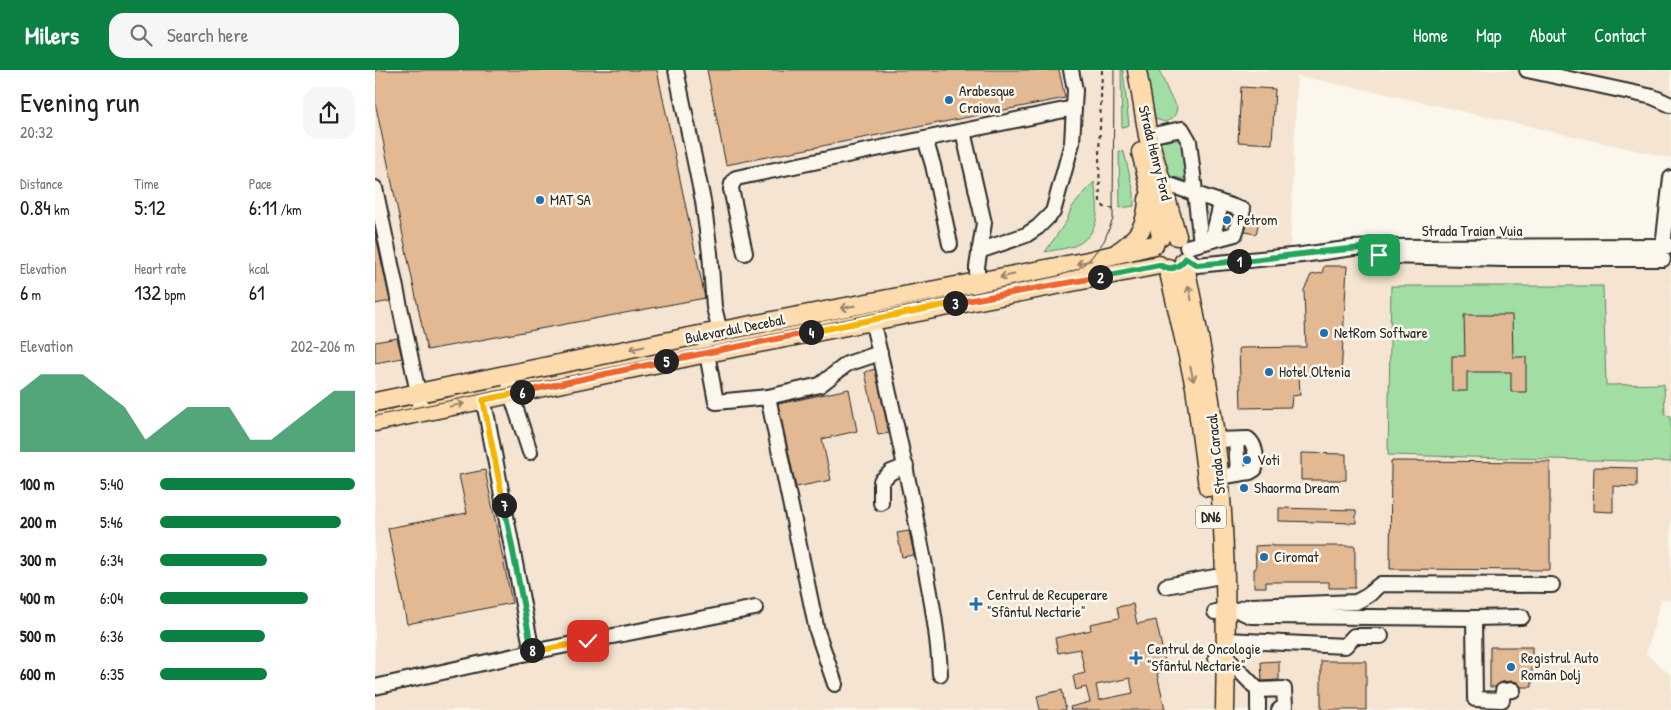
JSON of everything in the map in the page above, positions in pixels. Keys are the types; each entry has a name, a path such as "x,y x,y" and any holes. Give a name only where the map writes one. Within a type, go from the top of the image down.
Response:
{"main road":[{"name":"Strada Henry Ford","path":"1127,70 1135,128 1155,184 1191,244"},
{"name":"Strada Henry Ford","path":"1137,70 1155,184"},
{"path":"1112,256 1129,244 1141,230 1155,184"},
{"name":"Bulevardul Decebal","path":"375,422 872,320 1112,256 1191,244"},
{"name":"Bulevardul Decebal","path":"375,402 712,333 977,291 1180,266 1191,244"},
{"name":"DN6","path":"1163,267 1153,256 1191,244"},
{"name":"Strada Caracal","path":"1191,244 1200,342 1215,440 1224,539 1226,611 1223,652 1214,710"},
{"name":"Strada Caracal","path":"1163,267 1181,326 1195,387 1207,470 1215,577 1226,611"},
{"path":"1128,272 1158,281 1167,292 1181,326"},
{"name":"Strada Caracal","path":"1223,652 1225,710"}],"street":[{"path":"676,70 703,201 710,254 714,307 712,333 707,353 716,402 768,397 820,385 847,364 880,354"},
{"path":"979,251 1026,235 1038,227 1053,212 1072,143 1075,90 1071,70"},
{"path":"1527,70 1653,97 1671,105"},
{"path":"745,253 731,188 736,178 1074,108"},
{"path":"1148,136 1182,129 1189,141 1194,194 1191,244"},
{"path":"963,131 984,222 979,251 977,291"},
{"path":"925,139 933,165 950,244"},
{"path":"1665,250 1671,178"},
{"path":"1155,184 1194,194 1229,206 1191,244"},
{"path":"375,188 422,412"},
{"name":"Strada Traian Vuia","path":"1191,244 1197,265 1378,247 1665,250"},
{"path":"872,320 906,466 938,642 940,674"},
{"path":"508,374 511,394 530,452"},
{"path":"768,397 817,631 835,684"},
{"path":"483,400 532,652"},
{"path":"1215,440 1236,440 1238,474 1219,477"},
{"path":"881,503 881,481 891,472 906,466"},
{"path":"1166,586 1215,577"},
{"path":"1226,611 1250,606 1356,602 1381,584 1552,585"},
{"path":"375,687 532,652 755,608"},
{"path":"1226,611 1251,616 1522,617"},
{"path":"1474,618 1475,700 1503,700 1503,691 1513,690"},
{"path":"1223,652 1345,646 1354,636 1381,636"},
{"path":"1223,652 1258,690 1259,710"},
{"path":"1258,690 1284,689 1285,706 1279,710"}],"path":[{"path":"1102,70 1100,201 1104,206 1116,209"},
{"path":"1099,172 1104,174"}],"shaded area":[{"path":"375,70 1671,70 1671,158 1368,90 1297,76 1290,249 1411,247 1671,254 1671,600 1661,599 1646,654 1671,675 1671,710 375,710"}],"green space":[{"path":"1121,70 1123,70 1129,125 1122,127"},
{"path":"1145,70 1159,70 1177,107 1175,115 1168,121 1155,119"},
{"path":"1176,140 1183,142 1187,175 1184,179 1169,175 1160,142"},
{"path":"1119,151 1124,152 1134,193 1134,206 1120,208"},
{"path":"1094,182 1097,214 1093,229 1089,235 1075,246 1045,252 1066,222 1072,207"},
{"path":"1391,286 1603,286 1606,385 1664,384 1665,415 1671,417 1671,462 1388,455"}],"building":[{"name":"MAT SA","path":"375,70 657,70 705,298 427,350 375,102"},
{"path":"707,70 1059,70 1065,98 726,165"},
{"path":"1241,87 1275,89 1272,144 1238,142"},
{"path":"1249,219 1259,221 1256,234 1245,232"},
{"path":"375,231 390,301 375,304"},
{"path":"1324,266 1347,266 1341,377 1299,375 1300,395 1292,396 1291,407 1241,408 1239,348 1306,347 1304,290 1311,275 1322,273"},
{"path":"1464,315 1512,315 1513,357 1526,357 1526,392 1511,392 1511,372 1467,372 1467,391 1452,391 1452,356 1465,356"},
{"path":"397,338 402,358 375,363 375,342"},
{"path":"875,369 889,433 878,435 865,372"},
{"path":"849,389 857,431 822,439 831,480 796,487 778,404"},
{"path":"1301,453 1346,454 1346,480 1301,480"},
{"path":"1391,461 1550,462 1550,570 1390,569"},
{"path":"1594,467 1637,468 1637,487 1613,486 1613,512 1593,511"},
{"path":"485,470 512,603 407,624 388,528 467,513 459,475"},
{"path":"1279,508 1356,510 1356,523 1279,521"},
{"path":"909,531 914,555 902,557 897,533"},
{"path":"1255,546 1355,546 1355,588 1329,588 1329,582 1266,582 1266,587 1254,587 1254,569 1256,569"},
{"name":"Centrul de Oncologie \"Sfântul Nectarie\"","path":"1133,604 1137,624 1156,620 1167,671 1157,673 1165,709 1071,710 1070,707 1090,702 1086,687 1076,690 1073,676 1085,673 1080,649 1058,653 1055,638 1091,630 1090,624 1119,618 1117,607","holes":["1130,678 1133,693 1099,700 1096,685"]},
{"name":"Registrul Auto Român Dolj","path":"1490,647 1532,647 1532,687 1521,687 1517,682 1512,681 1502,682 1495,687 1490,687"},
{"path":"1279,661 1279,680 1262,681 1261,662"},
{"path":"1321,661 1366,661 1366,710 1321,710"},
{"path":"1062,690 1066,710 1040,710 1037,696"}],"tram line":[{"path":"375,416 1058,276 1078,269 1091,258 1104,241 1113,219 1114,70"}],"place":[{"name":"Arabesque Craiova","path":"949,100"},
{"name":"MAT SA","path":"540,200"},
{"name":"Petrom","path":"1227,220"},
{"name":"NetRom Software","path":"1324,333"},
{"name":"Hotel Oltenia","path":"1269,372"},
{"name":"Voti","path":"1247,460"},
{"name":"Shaorma Dream","path":"1244,488"},
{"name":"Ciromat","path":"1264,557"},
{"name":"Centrul de Recuperare \"Sfântul Nectarie\"","path":"976,604"},
{"name":"Centrul de Oncologie \"Sfântul Nectarie\"","path":"1136,658"},
{"name":"Registrul Auto Român Dolj","path":"1511,667"}],"route":[{"path":"588,641 532,652 483,400 979,299 1159,265 1174,268 1180,266 1186,258 1197,265 1378,247 1379,255"}]}
